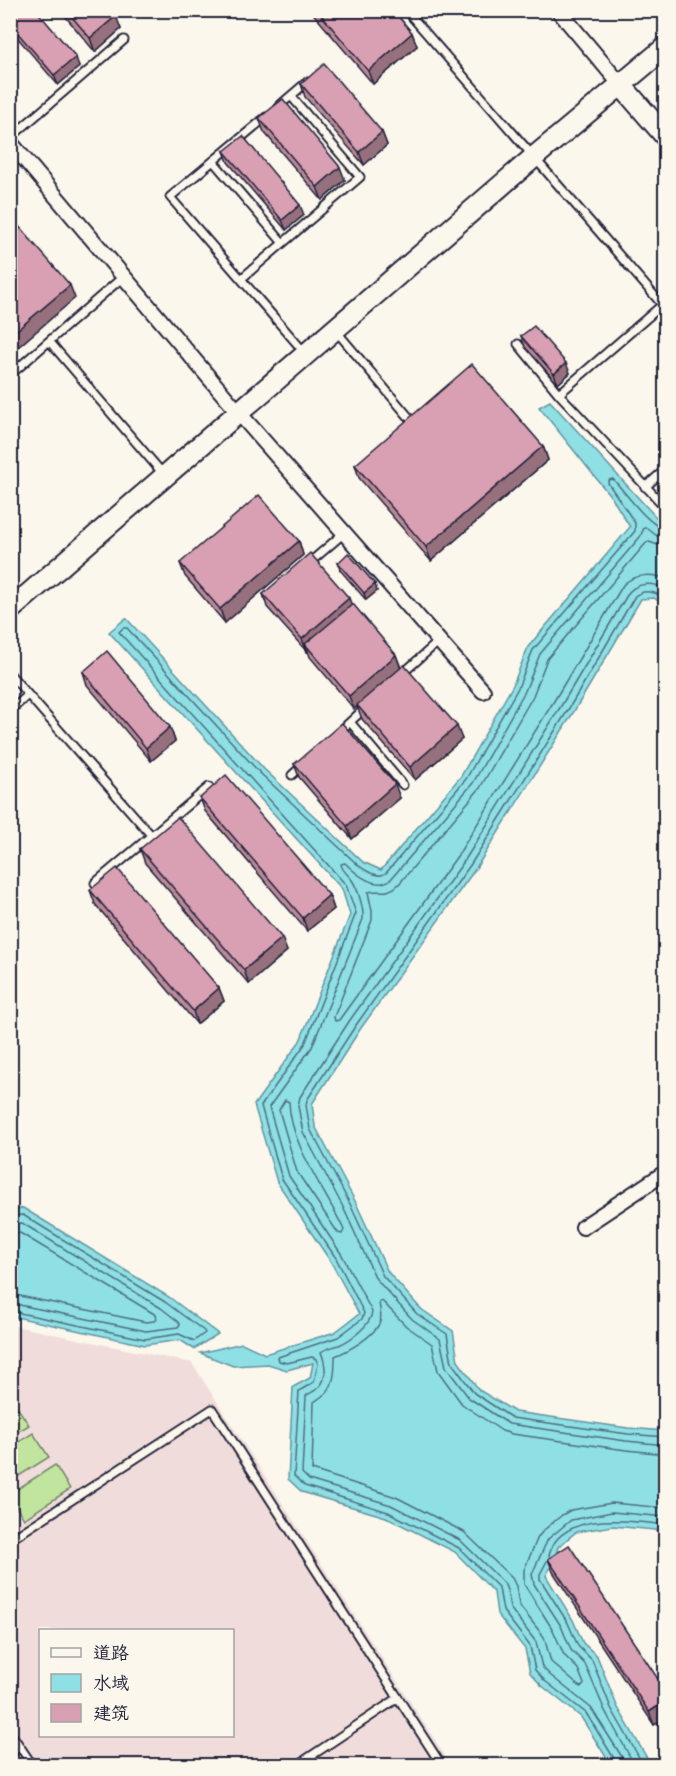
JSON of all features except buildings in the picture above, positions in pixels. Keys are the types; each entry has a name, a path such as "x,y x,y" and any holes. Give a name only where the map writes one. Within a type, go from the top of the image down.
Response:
{"street":[{"path":"558,10 666,137"},
{"path":"10,610 533,158 666,47"},
{"path":"10,140 239,413 483,691"},
{"path":"583,1227 666,1172"}],"lane":[{"path":"406,10 664,307 559,394"},
{"path":"10,140 124,40"},
{"path":"306,354 170,197 309,80"},
{"path":"241,279 360,177 291,96"},
{"path":"213,161 283,243"},
{"path":"10,375 124,276"},
{"path":"335,330 413,422"},
{"path":"49,341 165,476"},
{"path":"518,344 559,394 666,508"},
{"path":"645,487 666,469"},
{"path":"299,572 344,533"},
{"path":"398,678 439,641"},
{"path":"10,674 151,836"},
{"path":"10,711 28,695"},
{"path":"333,737 374,700"},
{"path":"350,722 403,785"},
{"path":"292,775 308,760"},
{"path":"95,882 208,786"},
{"path":"10,1540 212,1409 442,1766"},
{"path":"296,1766 398,1698"},
{"path":"10,1732 33,1766"},
{"path":"10,1753 20,1747"}],"shaded area":[{"path":"10,1325 192,1363 451,1765 11,1765"}],"green space":[{"path":"13,1401 29,1425 11,1436 11,1402"},
{"path":"33,1433 49,1457 11,1481 11,1447"},
{"path":"55,1465 70,1489 24,1519 11,1498 11,1493"}],"water":[{"path":"550,401 665,525 665,606 654,598 641,599 476,868 361,1028 312,1104 315,1126 355,1201 388,1272 421,1309 453,1331 458,1361 479,1390 515,1412 665,1431 665,1531 613,1526 576,1532 558,1547 546,1576 573,1620 583,1643 597,1656 617,1706 651,1765 611,1765 581,1717 541,1685 530,1673 525,1649 497,1614 494,1592 455,1552 386,1517 302,1492 288,1479 293,1387 310,1378 313,1363 287,1370 268,1364 233,1366 200,1353 242,1343 265,1354 335,1332 359,1314 331,1262 277,1182 254,1105 300,1041 350,915 342,889 109,632 126,618 264,769 363,862 381,870 461,776 513,685 528,647 630,527 612,498 539,407"},
{"path":"23,1208 169,1297 218,1334 194,1349 180,1340 145,1345 11,1316 11,1211"}]}
